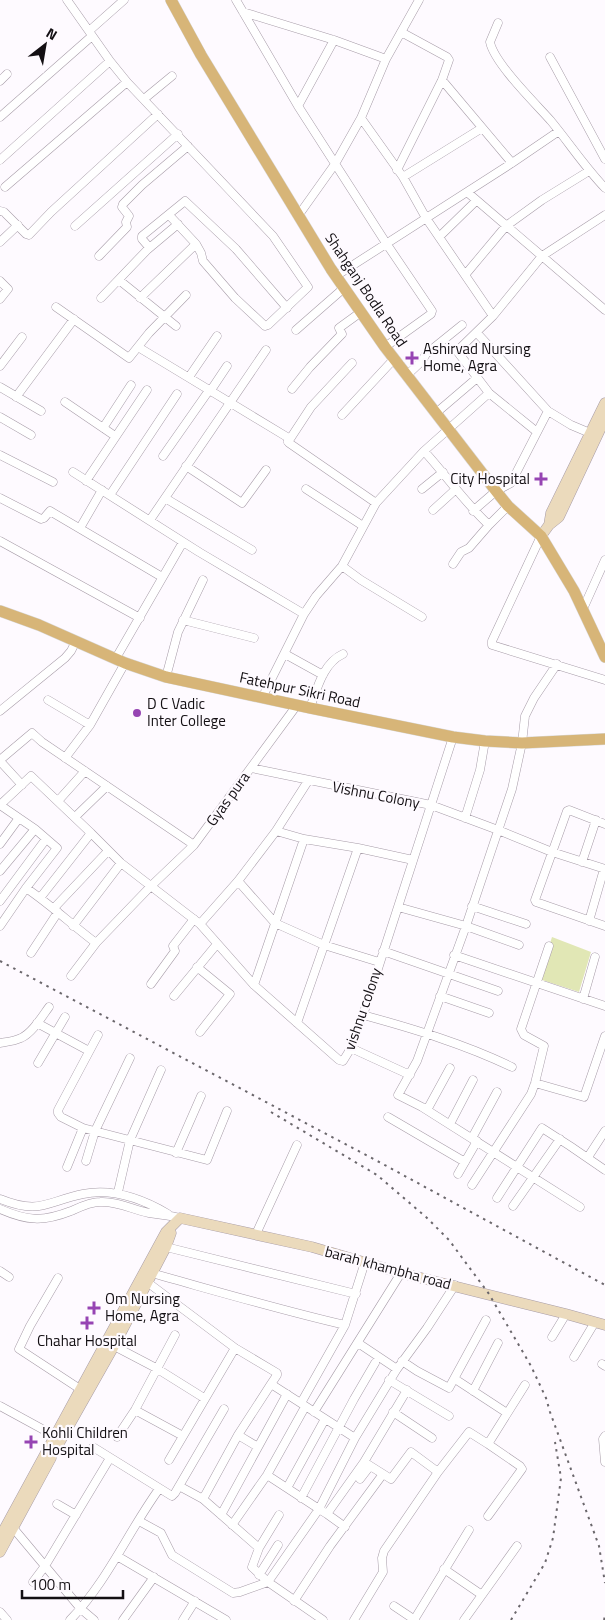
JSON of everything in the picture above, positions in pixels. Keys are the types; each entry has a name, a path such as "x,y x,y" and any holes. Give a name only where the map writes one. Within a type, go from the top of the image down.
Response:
{"main road":[{"name":"Shahganj Bodla Road","path":"171,0 201,54 336,276 385,347 496,491 508,506 541,536 574,591 605,657"},
{"name":"Fatehpur Sikri Road","path":"1,613 39,625 120,661 166,677 262,698 453,737 485,741 522,743 605,739"}],"street":[{"path":"67,0 127,82 273,236 308,287 268,325 262,324 235,298 203,261 202,253 196,244 169,215"},
{"path":"0,117 91,34 124,0"},
{"path":"236,0 298,106 432,312 385,347"},
{"path":"298,216 336,164 361,118 386,59 419,0"},
{"path":"243,12 334,40 386,59"},
{"path":"498,23 490,42 496,57 605,188"},
{"path":"398,170 442,80 449,58 401,32"},
{"path":"298,106 334,40"},
{"path":"550,57 605,159"},
{"path":"0,160 110,61"},
{"path":"0,80 7,74"},
{"path":"144,99 172,76"},
{"path":"442,80 512,163"},
{"path":"5,187 127,82"},
{"path":"0,211 4,212 18,224 26,234 29,234 158,114"},
{"path":"361,118 403,177 426,218 493,316"},
{"path":"403,177 482,128"},
{"path":"336,276 512,163 558,131"},
{"path":"75,226 178,134"},
{"path":"99,256 127,227 126,222 130,216 122,204 188,146"},
{"path":"465,275 506,226 542,200 589,171"},
{"path":"467,192 603,305"},
{"path":"147,250 148,246 142,239 142,236 169,215 183,201 187,202 236,249 287,308"},
{"path":"439,236 476,201"},
{"path":"537,432 489,394 457,353 458,349 493,316 542,256 605,215"},
{"path":"0,242 18,224"},
{"path":"101,298 147,250 178,224"},
{"path":"140,298 196,244"},
{"path":"119,280 176,326"},
{"path":"0,281 8,289 0,299"},
{"path":"296,330 312,314 344,288"},
{"path":"56,306 127,357 130,357 149,333 186,295"},
{"path":"292,389 342,334 339,328 361,312"},
{"path":"16,396 74,319"},
{"path":"407,375 422,361 426,354 462,325"},
{"path":"477,333 548,411 571,425 590,433"},
{"path":"189,377 218,336"},
{"path":"0,366 22,337"},
{"path":"138,347 287,437 288,442 376,503"},
{"path":"150,520 266,350"},
{"path":"342,415 394,359"},
{"path":"288,442 311,407 352,363"},
{"path":"163,456 227,366"},
{"path":"436,413 477,378"},
{"path":"102,428 130,385"},
{"path":"0,387 41,411"},
{"path":"86,480 147,390"},
{"path":"110,495 177,394"},
{"path":"262,698 304,614 316,596 342,566 376,503 424,451 489,394"},
{"path":"65,402 115,436"},
{"path":"549,525 551,513 605,403"},
{"path":"473,511 496,491 511,483 548,411"},
{"path":"0,417 31,435"},
{"path":"605,419 558,517 541,536 492,643 494,646 605,680"},
{"path":"424,451 473,511 488,525"},
{"path":"0,455 54,482"},
{"path":"186,466 242,503 266,470"},
{"path":"73,472 184,542 304,614"},
{"path":"422,489 443,472"},
{"path":"306,489 364,526"},
{"path":"433,510 456,489"},
{"path":"80,528 102,490"},
{"path":"0,498 41,519 50,510 162,577"},
{"path":"165,498 252,550"},
{"path":"453,564 458,554 478,539 488,525 508,506"},
{"path":"0,541 140,618"},
{"path":"66,758 90,725 140,618 162,577 184,542"},
{"path":"583,609 605,560"},
{"path":"342,566 360,580 422,617"},
{"path":"166,677 178,632 203,580"},
{"path":"183,620 254,638"},
{"path":"0,711 65,658 76,641"},
{"path":"285,654 323,675"},
{"path":"310,708 323,675 334,659 343,654"},
{"path":"557,664 534,698 525,716 522,743 512,789 466,926 417,1061 398,1095 450,1124 580,1207"},
{"path":"48,700 90,725"},
{"name":"Gyas pura","path":"71,976 96,943 194,845 298,705"},
{"path":"1,923 57,848 35,829 0,805 22,785 0,761 32,733 42,742 194,845"},
{"name":"vishnu colony","path":"22,785 31,776 121,863 197,922 254,986 339,1060 345,1059 351,1048 363,1015 453,737"},
{"path":"465,818 480,770 485,741"},
{"name":"Vishnu Colony","path":"251,768 431,805 552,852 604,869"},
{"path":"58,801 84,771"},
{"path":"150,984 175,951 173,946 238,881 276,831 308,781"},
{"path":"74,817 107,786"},
{"path":"605,824 568,810 535,901 605,926"},
{"path":"0,844 19,818"},
{"path":"582,862 596,820"},
{"path":"0,871 35,829"},
{"path":"276,831 304,839 413,860"},
{"path":"40,898 91,832"},
{"path":"0,901 46,839"},
{"path":"254,986 304,839"},
{"path":"297,1023 358,848"},
{"path":"31,953 56,910 108,851"},
{"path":"73,926 121,863"},
{"path":"589,920 604,869"},
{"path":"238,881 275,923 324,945 379,962"},
{"path":"26,888 96,943"},
{"path":"472,906 526,924"},
{"path":"398,907 466,926 519,945"},
{"path":"174,996 217,944"},
{"path":"472,1186 531,1094 536,1083 544,1046 524,1035 522,1028 549,946"},
{"path":"383,951 498,991"},
{"path":"454,955 605,1006"},
{"path":"582,999 595,957"},
{"path":"197,967 230,994 200,1032"},
{"path":"440,996 489,1013"},
{"path":"0,1043 21,1038 38,1023 49,1007"},
{"path":"363,1015 427,1032 512,1067"},
{"path":"38,1062 65,1018"},
{"path":"38,1023 89,1051"},
{"path":"98,1035 58,1110 61,1117 83,1128 204,1160 208,1158 228,1111"},
{"path":"536,1083 584,1097 605,1036"},
{"path":"351,1048 410,1074"},
{"path":"86,1161 95,1131 130,1058"},
{"path":"427,1110 450,1068"},
{"path":"118,1192 130,1140 161,1070"},
{"path":"450,1124 473,1080"},
{"path":"458,1174 497,1092"},
{"path":"176,1153 201,1096"},
{"path":"388,1117 465,1162"},
{"path":"67,1167 83,1128"},
{"path":"497,1198 542,1128 605,1170"},
{"path":"588,1157 605,1132"},
{"path":"513,1206 560,1139"},
{"path":"256,1234 297,1145"},
{"name":"barah khambha road","path":"0,1199 32,1208 81,1194 118,1192 151,1204 169,1215"},
{"name":"barah khambha road","path":"0,1209 29,1219 48,1218 100,1202 120,1204 148,1213 169,1215 256,1234 605,1325"},
{"path":"0,1537 166,1232 180,1218"},
{"path":"0,1552 60,1440 114,1346 166,1246 172,1227"},
{"path":"166,1246 356,1294"},
{"path":"232,1525 267,1475 346,1325 364,1262"},
{"path":"0,1271 9,1276"},
{"path":"314,1412 401,1273"},
{"path":"149,1277 346,1325"},
{"path":"149,1277 235,1348 277,1373 277,1376 238,1435 203,1499"},
{"path":"58,1278 19,1349 80,1389"},
{"path":"139,1521 162,1535 172,1555 233,1592 240,1592 268,1582 319,1509 355,1438 389,1380 455,1286"},
{"path":"552,1337 566,1314"},
{"path":"402,1361 447,1388 450,1386 486,1320"},
{"path":"574,1357 595,1322"},
{"path":"116,1437 134,1410 175,1335"},
{"path":"358,1343 397,1368"},
{"path":"473,1391 498,1343"},
{"path":"114,1346 156,1368 204,1398"},
{"path":"169,1460 235,1348"},
{"path":"301,1498 375,1363"},
{"path":"454,1379 507,1413"},
{"path":"389,1380 449,1416"},
{"path":"271,1384 355,1438"},
{"path":"488,1444 524,1385"},
{"path":"360,1479 393,1412 407,1390"},
{"path":"221,1515 287,1394"},
{"path":"1,1409 55,1436"},
{"path":"93,1447 172,1496 224,1409"},
{"path":"134,1410 184,1436"},
{"path":"393,1412 432,1438"},
{"path":"287,1488 325,1419"},
{"path":"354,1620 383,1572 382,1558 384,1551 468,1432 522,1467 488,1516"},
{"path":"238,1435 258,1447"},
{"path":"604,1438 605,1462"},
{"path":"368,1464 392,1478 411,1452 438,1472"},
{"path":"33,1582 45,1566 110,1458"},
{"path":"327,1514 368,1464"},
{"path":"294,1601 330,1546 383,1474"},
{"path":"267,1475 345,1527"},
{"path":"179,1486 203,1499 259,1548"},
{"path":"70,1620 81,1609 159,1489"},
{"path":"56,1504 76,1516"},
{"path":"279,1515 259,1548 252,1568 268,1582 323,1620"},
{"path":"14,1529 81,1609 94,1620"},
{"path":"394,1606 414,1620 469,1530"},
{"path":"259,1575 278,1545"},
{"path":"464,1620 517,1546"},
{"path":"117,1556 226,1620"},
{"path":"444,1569 482,1595"},
{"path":"123,1620 154,1577"},
{"path":"183,1620 195,1601"},
{"path":"0,1612 7,1620"}],"green space":[{"path":"552,937 591,952 579,992 539,979"}],"railway":[{"path":"0,961 381,1163 605,1285"},
{"path":"271,1112 377,1175 426,1217 449,1240 489,1294 531,1366 546,1398 599,1546 605,1583"},
{"path":"511,1620 545,1563 553,1538 561,1478 555,1442"},
{"path":"604,1620 605,1616"}],"place":[{"name":"Ashirvad Nursing Home, Agra","path":"412,358"},
{"name":"City Hospital","path":"541,479"},
{"name":"D C Vadic Inter College","path":"137,713"},
{"name":"Om Nursing Home, Agra","path":"94,1308"},
{"name":"Chahar Hospital","path":"87,1323"},
{"name":"Kohli Children Hospital","path":"31,1442"}]}
